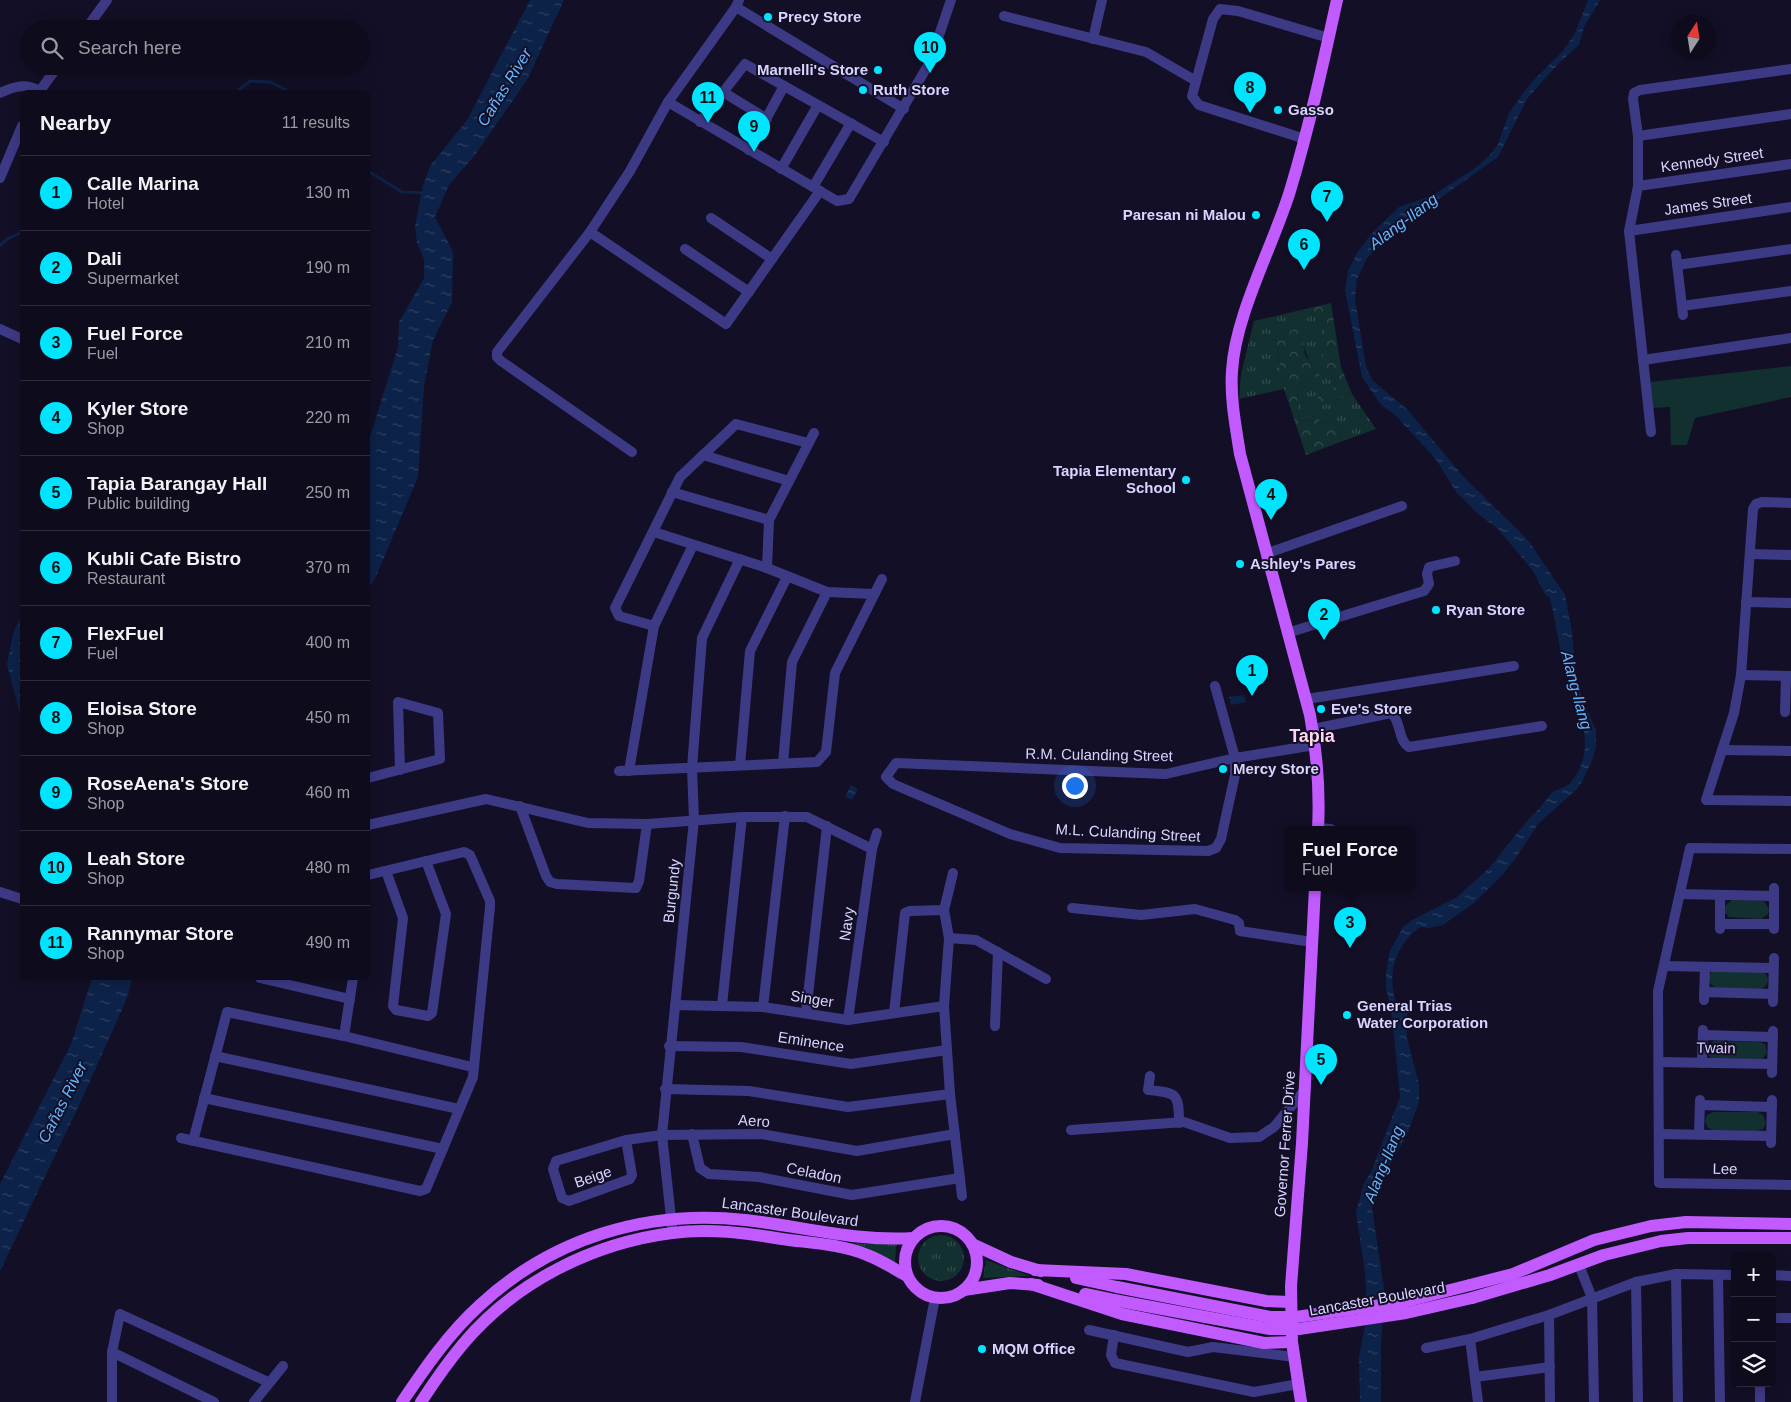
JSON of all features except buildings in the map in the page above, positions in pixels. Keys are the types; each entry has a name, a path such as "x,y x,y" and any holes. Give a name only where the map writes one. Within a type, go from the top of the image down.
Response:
{"main road":[{"path":"1318,826 1319,807 1313,729 1307,699 1287,633 1268,553 1240,454 1231,374 1241,327 1284,209 1305,139 1337,0"},
{"name":"Governor Ferrer Drive","path":"1301,1402 1292,1342 1291,1302 1315,891"},
{"name":"Lancaster Boulevard","path":"402,1402 453,1333 478,1306 506,1281 570,1244 606,1232 671,1219 710,1217 746,1220 871,1239 914,1238"},
{"name":"Lancaster Boulevard","path":"972,1244 1011,1262 1035,1270 1270,1317 1296,1317 1471,1292 1594,1240 1651,1226 1686,1222 1791,1224"},
{"path":"946,1226 958,1231 972,1244 976,1255 976,1268 973,1280 964,1290 952,1297 935,1298 920,1292 907,1276 904,1256 914,1238 932,1227 946,1226"},
{"name":"Lancaster Boulevard","path":"421,1402 464,1343 515,1296 576,1260 618,1245 673,1233 710,1231 744,1233 848,1249 867,1254 907,1276"},
{"name":"Lancaster Boulevard","path":"964,1290 1010,1283 1031,1284 1270,1329 1299,1329 1406,1313 1471,1292 1579,1265 1632,1246 1688,1238 1791,1238"},
{"path":"1035,1270 1126,1274 1266,1301 1291,1302"},
{"path":"1031,1284 1122,1314 1264,1342 1292,1342"}],"street":[{"path":"93,20 108,0"},
{"path":"668,102 837,201 849,199 904,109 930,62 951,0"},
{"path":"1092,39 1102,0"},
{"path":"632,452 497,356 497,352 590,232 630,171 668,102 737,4 904,109"},
{"path":"1305,139 1199,105 1192,96 1213,18 1220,9 1238,11 1328,38"},
{"path":"1004,16 1146,52 1196,80"},
{"path":"700,122 745,64 884,142"},
{"path":"1650,432 1629,231 1638,186 1638,136 1633,99 1634,93 1640,90 1791,69"},
{"path":"41,90 52,75"},
{"path":"0,93 27,85 36,90"},
{"path":"749,150 784,86"},
{"path":"723,92 767,119"},
{"path":"781,169 818,105"},
{"path":"1638,136 1791,114"},
{"path":"590,232 726,324 772,259 817,189 851,123"},
{"path":"0,178 20,131"},
{"name":"Kennedy Street","path":"1638,186 1791,164"},
{"name":"James Street","path":"1629,231 1791,207"},
{"path":"711,218 772,259"},
{"path":"685,249 749,292"},
{"path":"1791,249 1676,260 1683,311 1791,291"},
{"path":"0,330 20,338"},
{"path":"0,337 20,338"},
{"path":"1643,360 1791,338"},
{"path":"654,626 619,616 616,608 680,477 736,424 808,443"},
{"path":"767,568 769,520 814,434"},
{"path":"703,455 789,481"},
{"path":"672,492 769,520"},
{"path":"1791,503 1762,502 1756,504 1753,510 1741,675 1734,713 1706,800 1791,801"},
{"path":"1268,553 1402,506"},
{"path":"654,532 767,568 827,592 874,594"},
{"path":"693,545 654,626 624,771 817,762 826,752 835,673 882,579"},
{"path":"1750,554 1791,555"},
{"name":"Burgundy","path":"673,1233 662,1135 665,1089 694,820 692,768 702,638 740,559"},
{"path":"1287,633 1424,591 1430,584 1427,574 1429,567 1455,560"},
{"path":"740,766 750,652 787,576"},
{"path":"783,763 792,662 827,592"},
{"path":"1746,602 1791,603"},
{"path":"1307,699 1514,666"},
{"path":"1741,675 1788,676 1787,706"},
{"name":"M.L. Culanding Street","path":"886,777 893,784 1010,834 1060,848 1208,852 1216,848 1221,839 1235,775 1235,758 1215,686"},
{"path":"370,778 400,770 440,759 438,713 398,702 400,770"},
{"path":"1313,729 1391,713 1397,721 1402,739 1410,747 1542,726"},
{"name":"R.M. Culanding Street","path":"886,777 896,763 1166,774 1235,758 1315,745"},
{"path":"1722,750 1791,751"},
{"path":"370,826 486,799 588,823 646,824 742,817 807,817 872,849"},
{"path":"520,806 546,876 550,882 557,884 636,888 639,881 646,824"},
{"path":"764,1007 785,816"},
{"path":"722,1005 742,817"},
{"path":"806,1013 826,826"},
{"name":"Navy","path":"848,1020 872,849 878,833"},
{"path":"1699,1134 1700,1102 1772,1104 1771,1140 1699,1134 1659,1134 1658,991 1690,848 1791,849"},
{"path":"181,1138 420,1191 426,1189 473,1077 472,1067 490,901 470,855 464,852 370,875"},
{"path":"386,871 403,918 393,1006 396,1010 428,1016 432,1013 446,914 426,861"},
{"path":"954,873 944,910 949,938 944,1006 950,1094 962,1196"},
{"path":"0,892 20,898"},
{"path":"1680,894 1720,895 1774,892 1774,927 1720,926 1720,895"},
{"path":"1072,908 1141,915 1203,910 1235,920 1239,923 1240,931 1312,942"},
{"path":"894,1012 906,913 910,911 944,910"},
{"path":"949,938 976,940 1046,979"},
{"path":"995,1026 998,952"},
{"path":"1664,966 1705,967 1774,963 1773,998 1704,996 1705,967"},
{"path":"269,980 350,999"},
{"path":"344,1036 354,980"},
{"name":"Singer","path":"675,1005 764,1007 848,1020 944,1006"},
{"path":"193,1141 227,1012 344,1036 472,1067"},
{"name":"Twain","path":"1658,1062 1702,1063 1772,1069 1772,1033 1703,1032 1702,1063"},
{"name":"Eminence","path":"670,1046 740,1047 851,1064 946,1050"},
{"path":"215,1056 459,1109"},
{"path":"1150,1076 1148,1090 1169,1092 1176,1096 1179,1101 1179,1123"},
{"path":"665,1089 749,1091 848,1108 950,1094"},
{"path":"1071,1130 1179,1123 1196,1125 1230,1138 1259,1137 1274,1126 1304,1092"},
{"path":"204,1098 443,1149"},
{"name":"Celadon","path":"692,1134 700,1168 709,1174 759,1177 852,1196 960,1178"},
{"name":"Aero","path":"553,1165 556,1161 626,1140 662,1135 761,1134 857,1151 955,1134"},
{"name":"Lee","path":"1659,1134 1659,1183 1791,1185"},
{"name":"Beige","path":"553,1165 562,1198 569,1201 630,1179 632,1175 626,1140"},
{"path":"1579,1265 1592,1298 1594,1402"},
{"path":"1676,1274 1678,1402"},
{"path":"1426,1348 1470,1339 1549,1315 1636,1282 1676,1274 1731,1275"},
{"path":"1718,1275 1720,1402"},
{"path":"1776,1275 1791,1276"},
{"path":"1636,1282 1638,1402"},
{"path":"915,1402 935,1298"},
{"path":"114,1401 112,1352 120,1314 268,1382"},
{"path":"1549,1315 1550,1402"},
{"path":"1776,1318 1791,1318"},
{"path":"1089,1330 1188,1352 1213,1346 1294,1357"},
{"path":"1114,1335 1111,1355 1115,1363 1254,1392 1298,1384"},
{"path":"1470,1339 1478,1402"},
{"path":"112,1352 214,1402"},
{"path":"254,1402 268,1382 283,1366"},
{"path":"1475,1377 1550,1367"},
{"path":"1760,1387 1760,1402"}],"green space":[{"path":"1331,303 1341,367 1352,394 1321,406 1316,394 1337,386 1333,370 1298,384 1297,408 1301,421 1316,415 1321,424 1333,418 1343,441 1306,455 1284,389 1275,337 1297,328 1301,329 1305,355 1309,361 1316,361 1327,349 1326,334 1319,319 1301,310"},
{"path":"1301,310 1314,314 1319,318 1327,341 1325,353 1316,361 1309,361 1297,328 1275,337 1284,389 1239,399 1241,374 1254,321"},
{"path":"1791,366 1791,397 1695,418 1687,445 1671,445 1670,407 1652,408 1650,382"},
{"path":"1333,370 1337,386 1321,406 1352,394 1376,429 1343,441 1333,418 1320,424 1316,415 1301,421 1297,409 1298,384"},
{"path":"1732,900 1764,901 1769,909 1768,914 1761,919 1729,917 1725,913 1725,906"},
{"path":"1712,971 1763,971 1768,981 1760,989 1715,988 1709,982 1709,976"},
{"path":"1714,1041 1759,1042 1765,1044 1767,1053 1762,1059 1711,1058 1707,1053 1707,1047"},
{"path":"1713,1112 1758,1112 1763,1115 1766,1123 1763,1129 1757,1131 1713,1130 1707,1127 1705,1121 1707,1115"},
{"path":"941,1235 954,1239 960,1245 964,1258 960,1271 954,1277 941,1281 928,1277 922,1271 918,1258 922,1245 928,1239"},
{"path":"899,1242 896,1247 895,1263 850,1243 868,1244"},
{"path":"986,1260 1030,1276 983,1278"}],"water":[{"name":"Cañas River","path":"530,0 564,0 527,80 475,155 449,185 435,217 453,252 452,302 433,340 424,387 418,477 375,579 370,585 370,437 398,347 399,322 424,278 424,259 417,243 415,226 423,186 430,166 467,120"},
{"name":"Alang-Ilang","path":"1588,0 1600,0 1584,27 1579,45 1557,65 1527,99 1498,157 1422,211 1382,244 1367,258 1357,279 1355,298 1357,312 1366,366 1372,380 1408,410 1463,476 1528,540 1565,595 1572,632 1576,676 1582,699 1596,730 1596,747 1583,780 1577,789 1538,824 1503,874 1474,903 1443,925 1429,928 1420,927 1398,952 1392,983 1397,1006 1407,1007 1407,1038 1419,1084 1419,1102 1408,1132 1385,1174 1372,1208 1384,1289 1381,1344 1381,1402 1360,1402 1359,1357 1365,1325 1366,1295 1365,1273 1356,1212 1364,1183 1371,1172 1400,1097 1392,1016 1386,987 1386,973 1390,951 1403,927 1412,920 1457,897 1489,868 1552,793 1569,784 1580,768 1585,740 1579,711 1564,667 1549,596 1546,596 1533,571 1498,529 1477,513 1457,493 1435,458 1395,415 1381,405 1362,377 1345,290 1348,271 1357,253 1371,234 1399,207 1433,195 1474,169 1489,156 1498,144 1509,113 1530,84 1563,51 1574,35"},
{"path":"20,618 20,714 7,664 13,634"},
{"path":"1244,695 1246,702 1231,705 1229,697"},
{"path":"851,785 858,789 852,800 845,797"},
{"name":"Cañas River","path":"91,980 132,980 128,996 82,1099 0,1271 0,1184 71,1044"}],"waterway":[{"path":"239,90 250,81 270,82 286,90"},
{"path":"370,172 402,192 425,193"},
{"path":"0,245 20,233"}],"place":[{"name":"Precy Store","path":"768,17"},
{"name":"Marnelli's Store","path":"878,70"},
{"name":"Leah Store","path":"930,73"},
{"name":"Ruth Store","path":"863,90"},
{"name":"Gasso","path":"1278,110"},
{"name":"Eloisa Store","path":"1250,113"},
{"name":"Rannymar Store","path":"708,123"},
{"name":"RoseAena's Store","path":"754,152"},
{"name":"Paresan ni Malou","path":"1256,215"},
{"name":"FlexFuel","path":"1327,222"},
{"name":"Kubli Cafe Bistro","path":"1304,270"},
{"name":"Tapia Elementary School","path":"1186,480"},
{"name":"Kyler Store","path":"1271,520"},
{"name":"Ashley's Pares","path":"1240,564"},
{"name":"Ryan Store","path":"1436,610"},
{"name":"Dali","path":"1324,640"},
{"name":"Calle Marina","path":"1252,696"},
{"name":"Eve's Store","path":"1321,709"},
{"name":"Mercy Store","path":"1223,769"},
{"name":"Fuel Force","path":"1350,948"},
{"name":"General Trias Water Corporation","path":"1347,1015"},
{"name":"Tapia Barangay Hall","path":"1321,1085"},
{"name":"MQM Office","path":"982,1349"}],"district":[{"name":"Tapia","path":"1312,736"}]}
